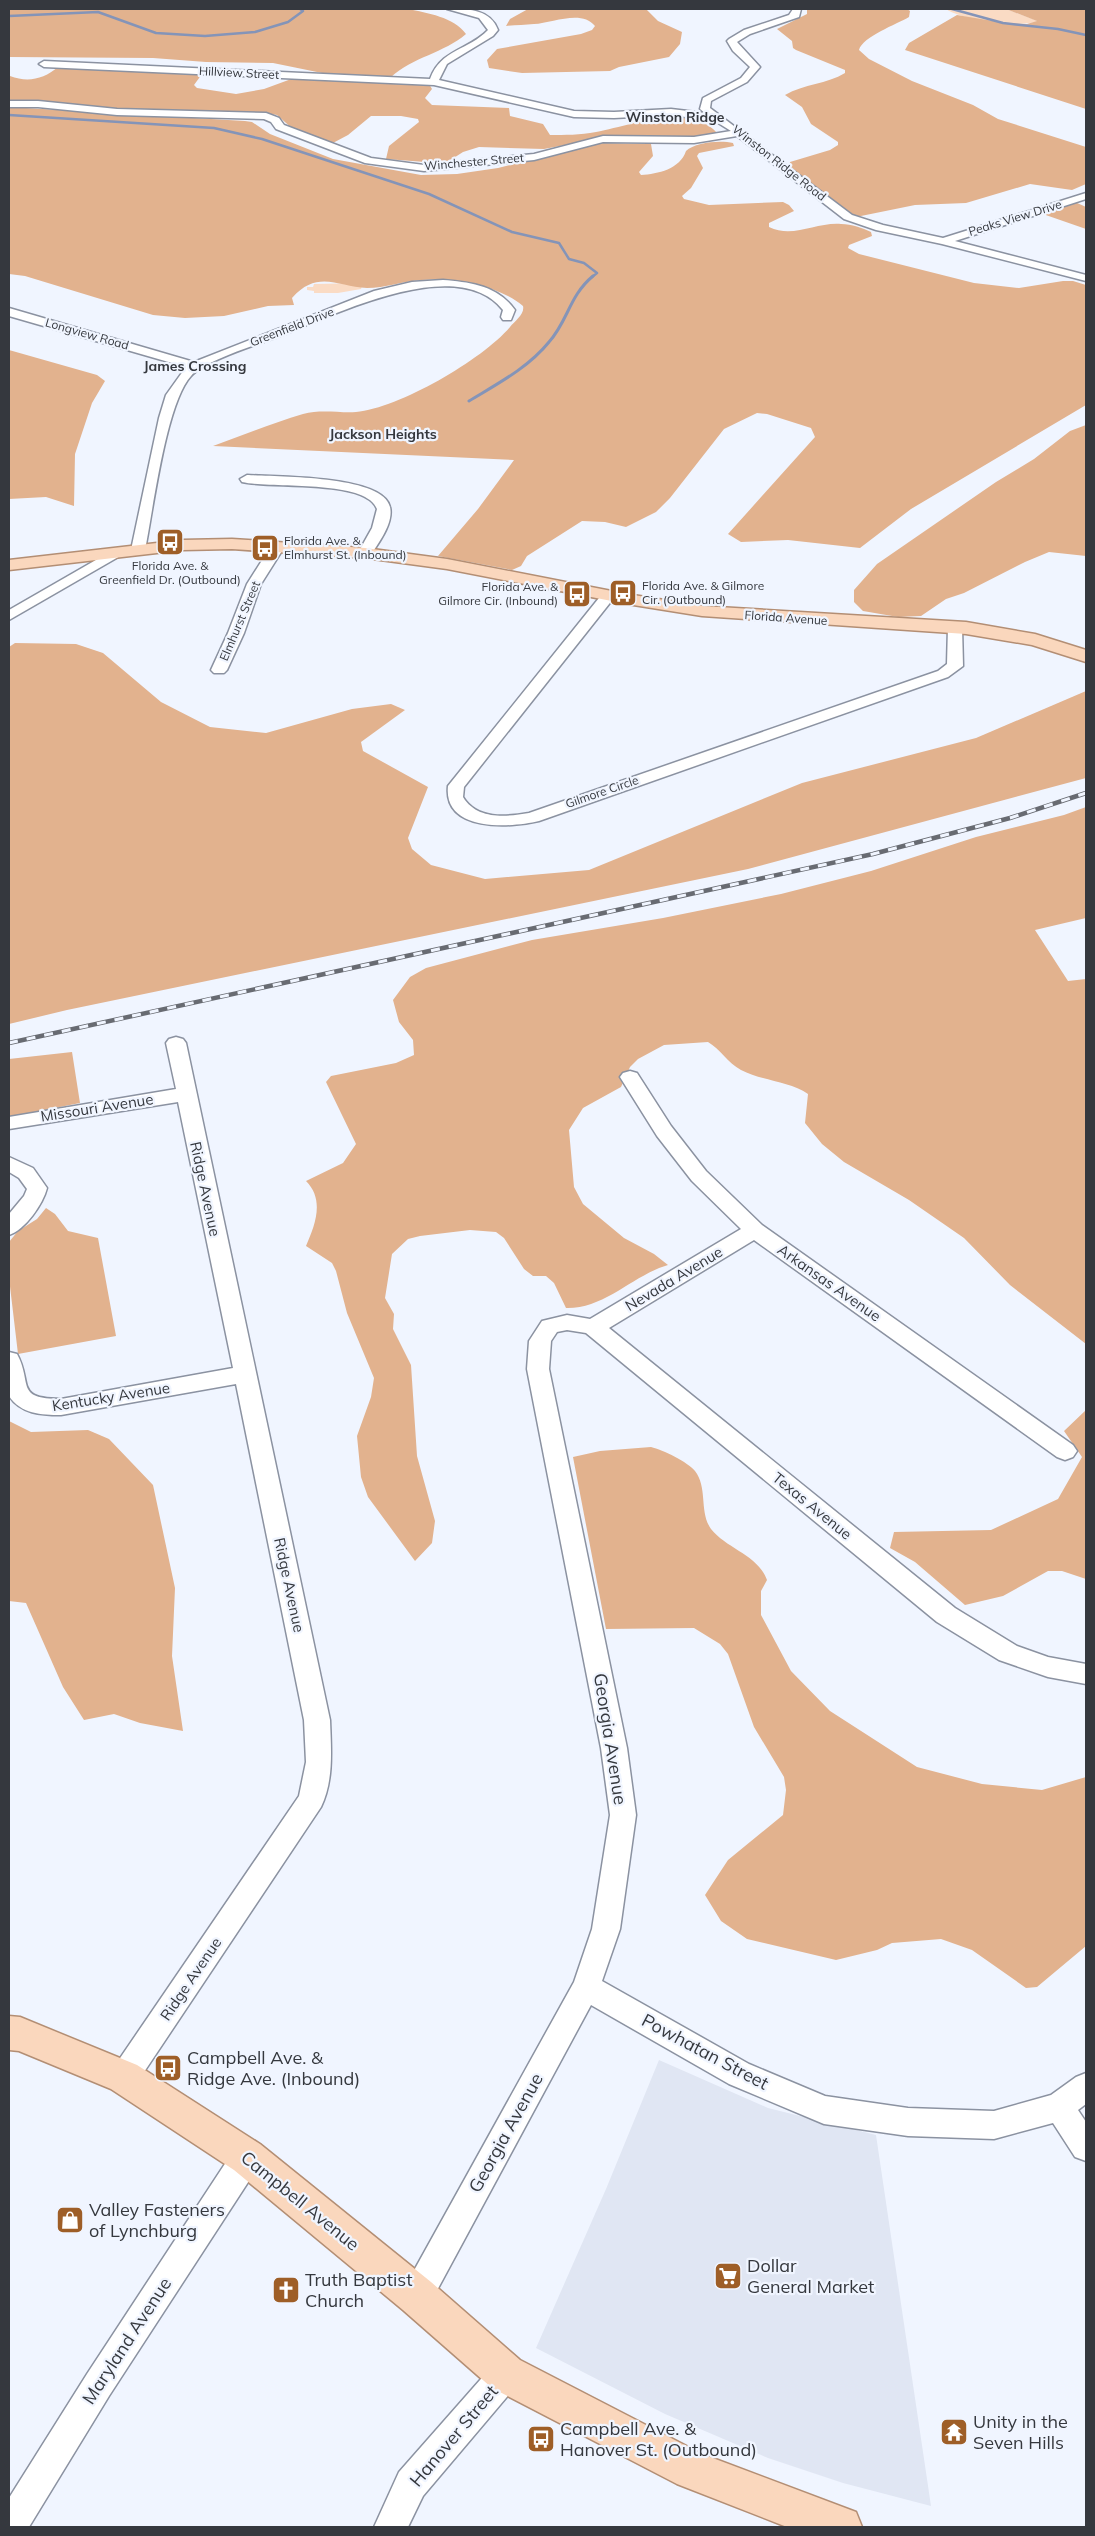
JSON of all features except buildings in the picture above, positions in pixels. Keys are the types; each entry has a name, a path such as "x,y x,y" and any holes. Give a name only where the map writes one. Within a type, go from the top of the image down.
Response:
{"main road":[{"name":"Florida Avenue","path":"9,565 183,546 278,546 365,553 439,563 685,609 748,616 955,627 1035,640 1084,653"},
{"name":"Campbell Avenue","path":"9,2033 20,2034 124,2077 247,2157 417,2296 506,2374 691,2470 841,2527"}],"street":[{"path":"434,82 439,68 444,62 490,34 493,30 486,19 479,15 451,9"},
{"path":"717,118 705,109 706,100 744,80 755,68 750,60 735,48 732,41 747,32 792,17 796,15 797,9"},
{"name":"Hillview Street","path":"44,64 434,82"},
{"name":"Winston Ridge Road","path":"434,82 574,114 614,116 671,112 717,118 740,133 848,218 880,228 943,241 1086,278"},
{"name":"Winchester Street","path":"9,104 46,104 124,112 266,116 275,120 280,127 355,157 368,161 424,168 534,157 604,140 694,140 740,133"},
{"name":"Peaks View Drive","path":"943,241 1086,196"},
{"name":"Greenfield Drive","path":"138,550 164,418 175,386 195,366 378,294 411,286 449,284 485,291 505,302 509,310 507,318"},
{"name":"Longview Road","path":"9,312 195,366"},
{"path":"247,479 344,486 375,497 383,505 385,514 365,553"},
{"name":"Elmhurst Street","path":"219,670 236,633 254,584 278,546"},
{"path":"9,616 115,553"},
{"name":"Gilmore Circle","path":"608,596 456,786 455,797 466,811 497,821 532,817 943,674 955,666 955,627"},
{"name":"Ridge Avenue","path":"124,2077 312,1799 319,1762 317,1720 176,1043"},
{"name":"Arkansas Avenue","path":"630,1077 664,1131 699,1176 755,1230 1065,1451"},
{"name":"Missouri Avenue","path":"9,1123 186,1094"},
{"path":"9,1164 26,1172 37,1188 34,1198 9,1228"},
{"name":"Nevada Avenue","path":"593,1328 755,1230"},
{"name":"Texas Avenue","path":"551,1325 559,1321 571,1321 593,1328 946,1615 1008,1653 1048,1667 1086,1674"},
{"name":"Georgia Avenue","path":"417,2296 586,1987 606,1929 623,1814 614,1748 538,1369 541,1338 551,1325"},
{"name":"Kentucky Avenue","path":"9,1360 12,1384 22,1400 39,1408 61,1407 244,1374"},
{"name":"Powhatan Street","path":"586,1987 739,2074 824,2110 908,2122 994,2125 1060,2107 1086,2087"},
{"path":"1060,2107 1086,2147"},
{"name":"Maryland Avenue","path":"10,2527 98,2385 247,2157"},
{"name":"Hanover Street","path":"391,2527 411,2484 506,2374"}],"shaded area":[{"path":"9,9 408,9 432,14 455,23 466,34 448,46 400,70 391,77 322,73 273,63 206,62 153,58 9,57"},
{"path":"528,9 646,9 658,21 682,32 680,44 669,57 619,67 610,71 522,73 489,68 487,60 497,49 581,34 592,30 595,26 583,18 566,18 534,24 506,26 510,19"},
{"path":"807,9 907,9 910,11 909,17 866,40 859,50 869,59 912,81 973,105 998,119 1086,147 1086,184 1072,190 1030,184 966,203 915,205 856,217 851,215 789,166 790,162 830,150 838,145 838,142 811,124 802,107 785,95 800,88 831,80 845,73 845,70 796,50 793,48 792,41 777,29 807,14"},
{"path":"946,9 1006,9 1038,21 1018,24 991,22 964,16"},
{"path":"1006,9 1086,9 1086,109 905,50 909,43 957,15 1005,23 1027,24 1037,21"},
{"path":"58,67 202,74 194,85 197,88 236,94 264,89 294,78 429,84 432,89 425,98 432,105 509,108 510,116 543,124 550,135 590,133 642,121 676,117 692,119 706,124 718,134 686,137 618,135 544,149 479,147 463,152 449,161 438,163 386,159 389,146 419,122 418,119 401,116 371,116 348,135 331,144 294,130 277,115 266,113 101,109 38,100 9,100 9,73 10,76 17,78 36,79"},
{"path":"9,107 252,122 270,134 333,159 421,175 457,174 498,168 600,143 651,144 653,156 639,172 641,175 661,172 674,166 686,151 695,146 715,142 733,143 734,146 699,153 697,156 703,168 691,188 682,196 684,199 709,205 783,202 794,211 769,223 769,227 778,230 796,231 832,224 857,226 871,232 872,236 849,245 848,248 859,254 974,283 1019,288 1063,281 1073,281 1086,285 1086,405 911,509 860,548 788,540 741,542 728,534 815,437 811,428 767,414 757,413 724,429 670,498 656,512 626,527 605,522 582,521 527,556 521,566 512,570 438,556 478,509 514,460 213,446 303,414 323,411 356,412 374,409 394,402 439,380 480,354 517,320 523,312 523,306 501,293 460,281 433,279 367,288 320,282 301,289 292,298 294,305 268,306 224,316 185,318 153,315 25,276 9,274"},
{"path":"1075,202 1086,207 1086,229 1040,213"},
{"path":"363,283 361,289 338,293 314,293 314,291 307,290 307,287 313,287 314,284"},
{"path":"9,350 97,375 105,381 92,403 75,454 74,506 46,497 9,499"},
{"path":"1086,425 1086,556 1049,552 964,593 946,599 921,616 898,617 863,611 854,602 854,590 877,564 996,482 1034,459 1070,431"},
{"path":"15,643 76,644 103,653 161,702 210,727 266,733 352,709 391,704 405,710 361,742 363,751 428,787 408,838 412,849 431,865 485,879 589,870 802,783 976,738 1086,691 1086,778 748,869 67,1010 9,1024 9,647"},
{"path":"1086,807 1086,918 1035,930 1068,981 1086,979 1086,1344 1010,1285 964,1238 909,1200 844,1162 822,1144 805,1123 808,1094 792,1086 758,1077 741,1070 708,1042 664,1045 638,1059 630,1067 621,1087 583,1108 569,1130 574,1187 583,1204 624,1238 654,1254 668,1265 593,1303 580,1307 566,1308 554,1283 546,1276 533,1276 524,1269 504,1238 496,1232 470,1230 420,1236 408,1239 392,1254 385,1298 394,1314 393,1329 411,1365 417,1456 435,1521 432,1543 415,1561 368,1497 361,1477 357,1436 371,1397 374,1378 347,1313 336,1271 332,1263 306,1246 315,1221 317,1204 312,1188 306,1181 343,1163 356,1144 326,1082 331,1076 396,1063 414,1055 413,1040 399,1022 393,1000 410,977 426,968 532,940 663,918 781,894 871,871 976,837 1064,815"},
{"path":"72,1052 80,1103 9,1117 9,1059"},
{"path":"46,1208 55,1214 68,1231 98,1238 116,1336 18,1354 9,1278 9,1242 18,1231 37,1219"},
{"path":"1086,1410 1086,1579 1062,1571 1048,1571 1003,1596 965,1605 915,1562 890,1548 894,1532 991,1530 1058,1499 1082,1457 1064,1431"},
{"path":"9,1421 31,1432 88,1430 109,1439 153,1485 175,1588 172,1656 183,1731 140,1723 114,1714 84,1720 63,1687 26,1603 9,1601"},
{"path":"651,1447 675,1457 695,1471 701,1485 705,1515 711,1529 725,1542 750,1558 763,1571 767,1580 761,1591 761,1615 791,1671 830,1711 917,1767 982,1784 1042,1790 1086,1777 1086,1946 1037,1987 1026,1988 972,1950 941,1939 892,1943 877,1950 836,1960 747,1939 721,1921 705,1895 728,1860 783,1815 786,1790 784,1777 754,1727 728,1654 720,1644 694,1628 606,1629 573,1457 600,1451"},
{"path":"659,2060 768,2108 876,2135 931,2506 843,2483 768,2458 665,2414 536,2348 606,2189"}],"waterway":[{"path":"9,16 98,12 156,33 205,36 255,32 288,22 303,11 300,9"},
{"path":"952,9 1003,23 1058,29 1086,35"},
{"path":"9,115 214,128 262,139 429,194 512,232 559,243 569,259 584,263 597,273 592,277"},
{"path":"469,401 512,375 541,351 561,326 579,292 592,277"}],"railway":[{"path":"9,1043 873,854 1010,818 1086,793"}],"place":[{"name":"Florida Ave. & Greenfield Dr. (Outbound)","path":"170,542"},
{"name":"Florida Ave. & Elmhurst St. (Inbound)","path":"265,548"},
{"name":"Florida Ave. & Gilmore Cir. (Outbound)","path":"623,593"},
{"name":"Florida Ave. & Gilmore Cir. (Inbound)","path":"577,594"},
{"name":"Campbell Ave. & Ridge Ave. (Inbound)","path":"168,2068"},
{"name":"Valley Fasteners of Lynchburg","path":"70,2220"},
{"name":"Dollar General Market","path":"728,2276"},
{"name":"Truth Baptist Church","path":"286,2290"},
{"name":"Unity in the Seven Hills","path":"954,2432"},
{"name":"Campbell Ave. & Hanover St. (Outbound)","path":"541,2439"}],"district":[{"name":"Winston Ridge","path":"675,117"},
{"name":"James Crossing","path":"195,366"},
{"name":"Jackson Heights","path":"383,434"}]}
